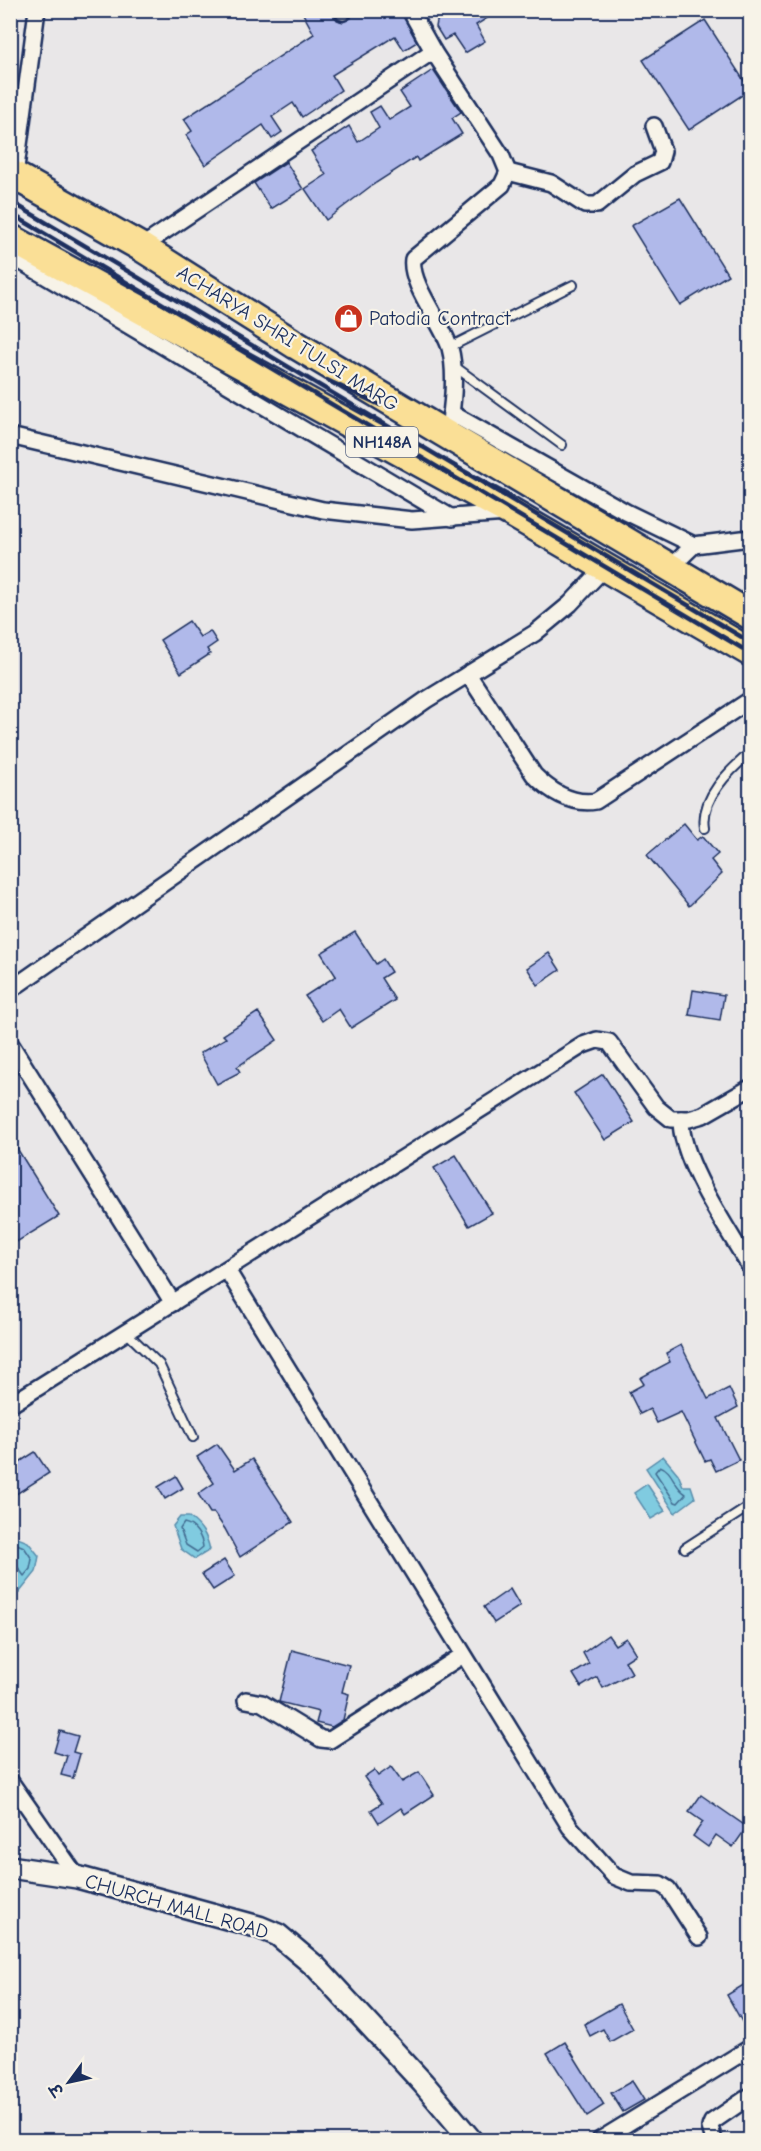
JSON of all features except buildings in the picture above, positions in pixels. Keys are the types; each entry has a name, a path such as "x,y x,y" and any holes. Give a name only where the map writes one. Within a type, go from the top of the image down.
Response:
{"highway":[{"name":"ACHARYA SHRI TULSI MARG","path":"13,174 450,425 670,568 750,615"},
{"name":"ACHARYA SHRI TULSI MARG","path":"10,238 510,512 750,652"},
{"path":"659,599 670,568"}],"street":[{"path":"13,174 37,10"},
{"path":"410,10 433,51 501,155 508,172"},
{"path":"141,247 433,51"},
{"path":"508,172 551,183 585,205 597,205 634,174 660,162 663,151 654,126"},
{"path":"508,172 501,185 413,259 416,276 450,347 452,365 450,425 694,546"},
{"path":"10,255 452,518"},
{"path":"10,436 323,510 412,520 510,512"},
{"path":"670,568 694,546 750,538"},
{"path":"10,990 426,700 549,623 604,567"},
{"path":"468,674 534,775 570,800 586,802 596,801 606,795 750,700"},
{"path":"10,1405 592,1041 609,1042 656,1107 671,1119 703,1115 750,1088"},
{"path":"10,1043 173,1303"},
{"path":"681,1119 686,1148 701,1180 750,1267"},
{"path":"227,1270 553,1802 586,1847 614,1876 623,1881 665,1886 699,1937"},
{"path":"246,1700 261,1703 321,1739 330,1740 463,1655"},
{"path":"10,1781 77,1877"},
{"name":"CHURCH MALL ROAD","path":"10,1867 77,1877 259,1927 278,1935 316,1967 423,2083 471,2140"},
{"path":"600,2140 750,2048"},
{"path":"714,2140 710,2127 712,2122 750,2096"}],"lane":[{"path":"450,347 573,285"},
{"path":"452,365 562,445"},
{"path":"705,828 705,815 715,790 750,753"},
{"path":"125,1331 159,1364 193,1437"},
{"path":"685,1548 750,1506"}],"water":[{"path":"663,1456 678,1474 683,1486 691,1486 695,1498 675,1513 646,1468"},
{"path":"647,1484 665,1511 651,1519 634,1493"},
{"path":"180,1517 189,1517 203,1531 207,1540 210,1550 195,1559 181,1549 173,1526"},
{"path":"10,1535 28,1542 39,1556 36,1572 19,1593 14,1571 11,1570"}],"railway":[{"path":"10,201 750,642"},
{"path":"10,213 750,653"},
{"path":"327,380 380,405"}],"place":[{"name":"Patodia Contract","path":"348,318"}]}
